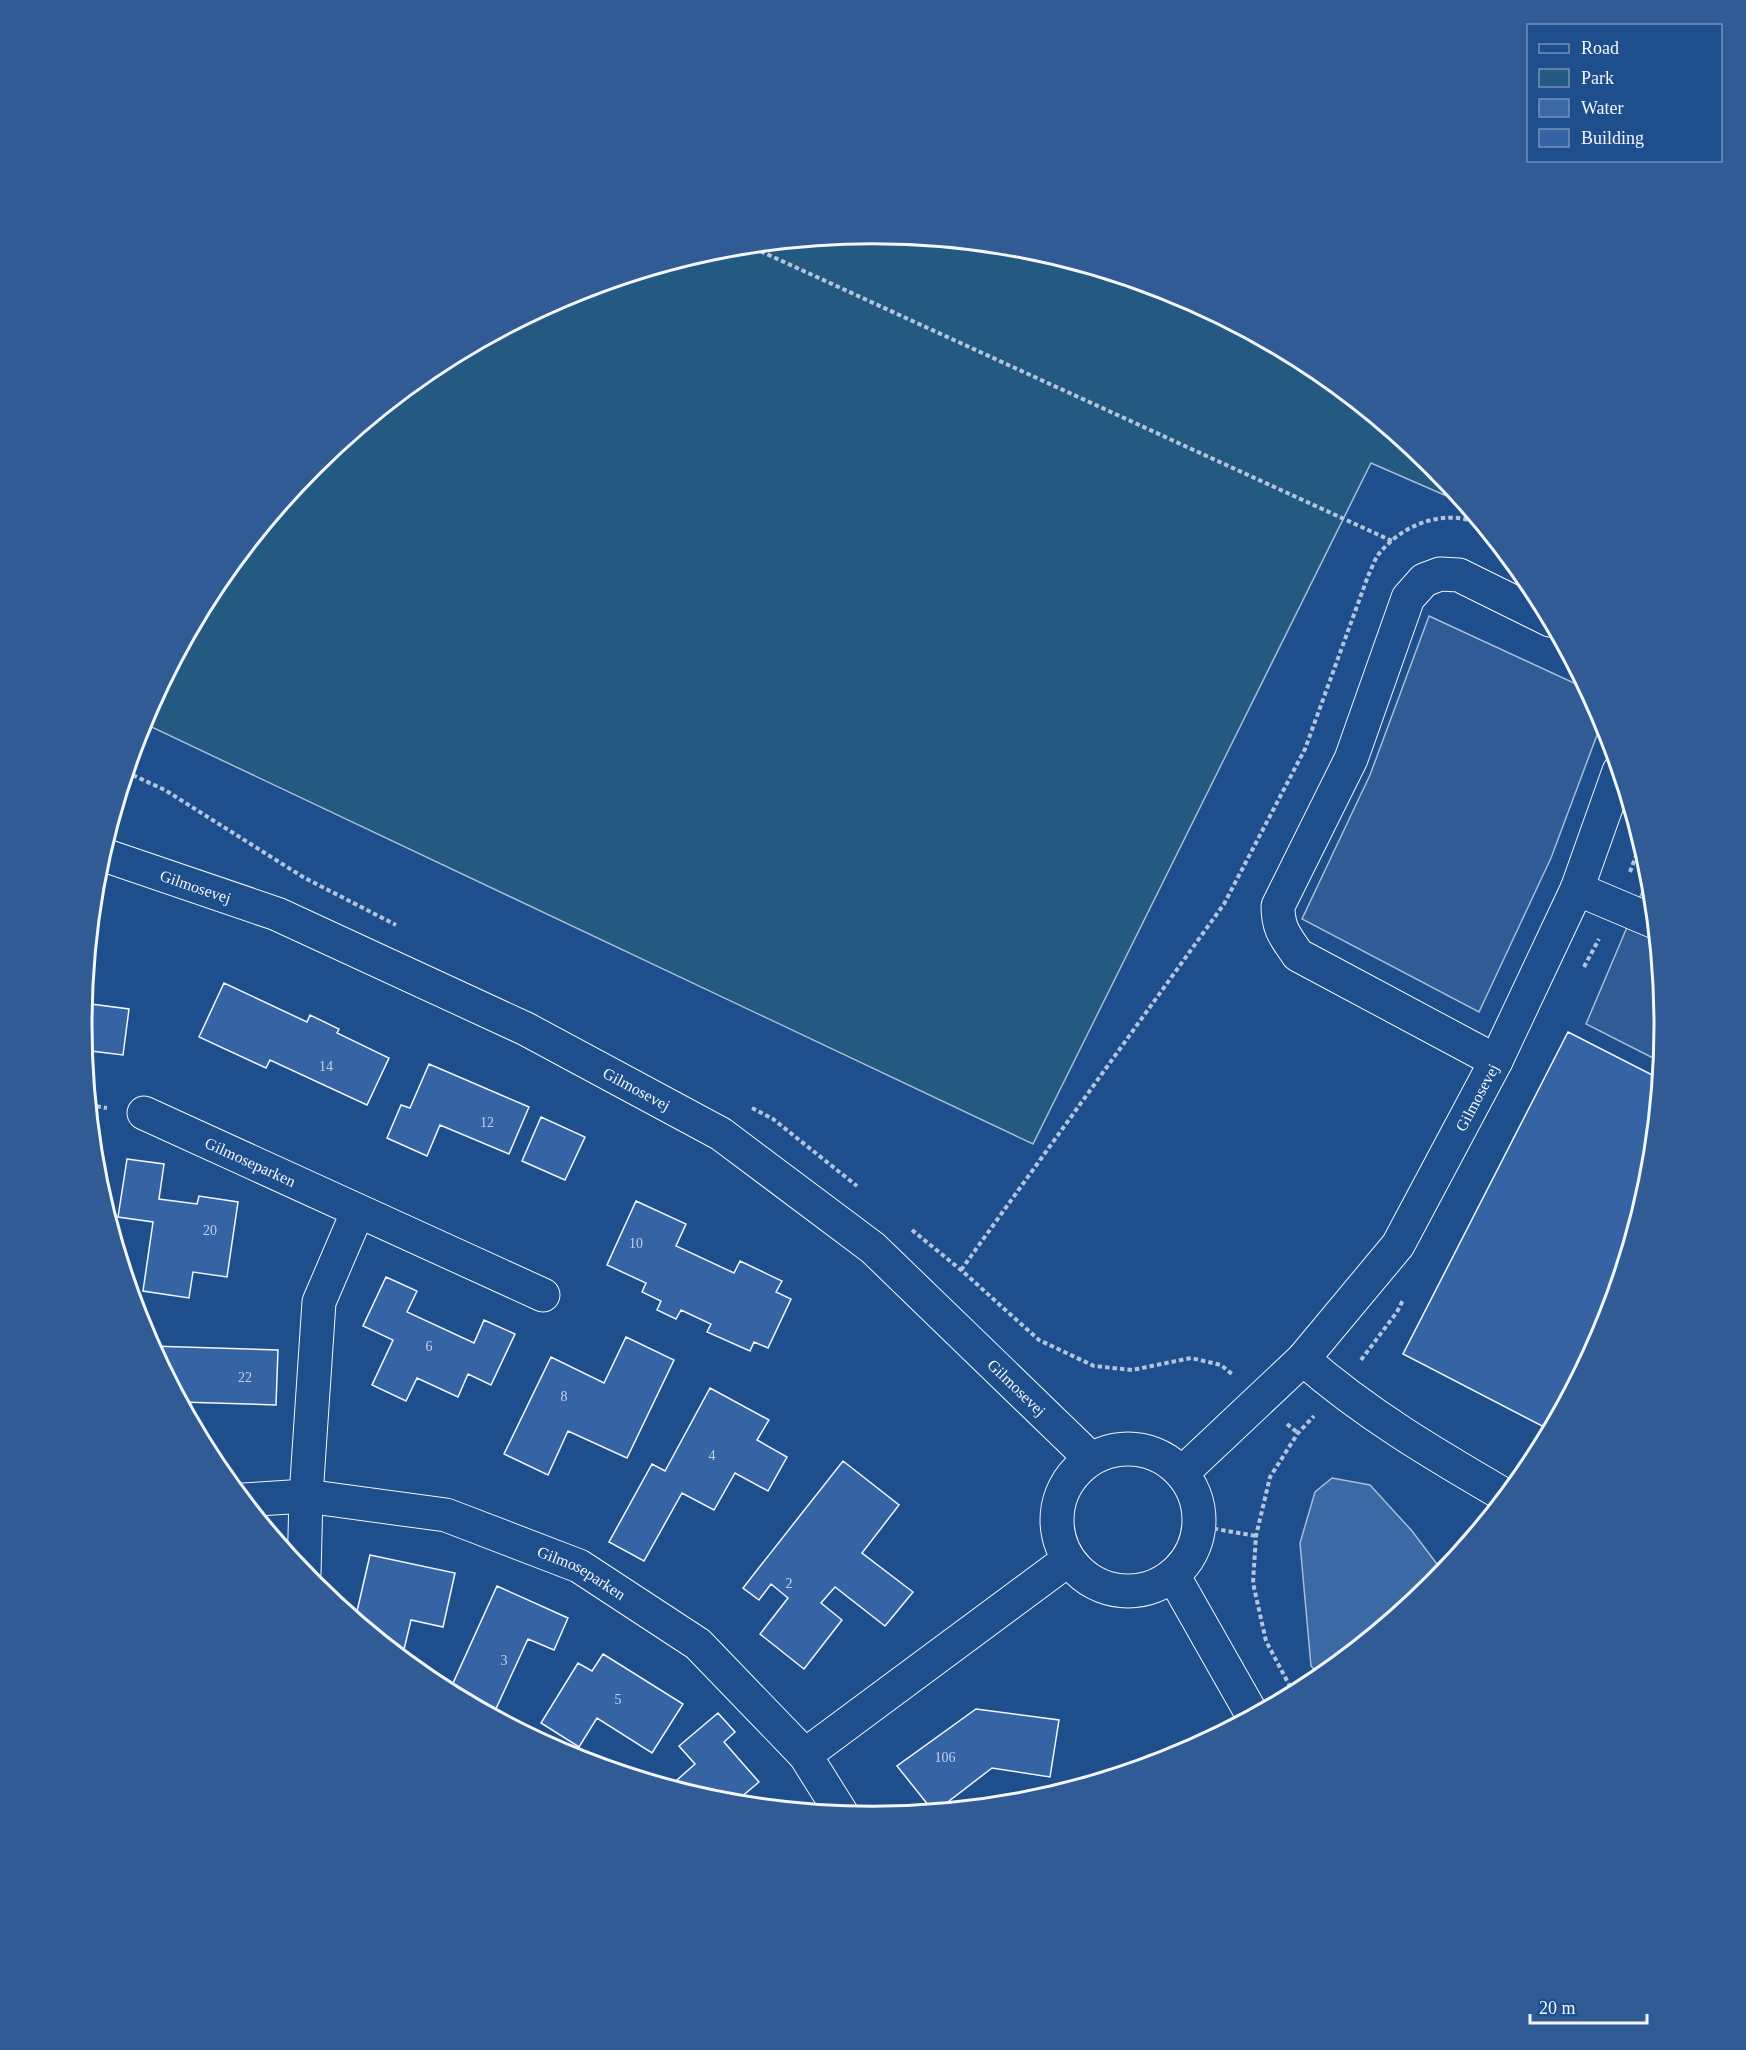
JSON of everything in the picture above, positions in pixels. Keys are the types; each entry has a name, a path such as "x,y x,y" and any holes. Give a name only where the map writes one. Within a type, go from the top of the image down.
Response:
{"street":[{"path":"1496,1061 1298,955 1283,934 1278,921 1278,906 1351,759 1408,598 1424,580 1440,574 1460,574 1537,613"},
{"name":"Gilmosevej","path":"1182,1473 1303,1359 1398,1245 1496,1061 1577,889 1616,783"},
{"name":"Gilmosevej","path":"110,857 288,919 526,1029 721,1134 873,1248 1090,1458"},
{"path":"1577,889 1647,919"},
{"name":"Gilmoseparken","path":"144,1113 543,1295"},
{"path":"304,1561 306,1496 319,1302 358,1211"},
{"path":"1303,1359 1339,1390 1412,1440 1499,1492"},
{"path":"1129,1448 1148,1451 1167,1459 1182,1473 1193,1489 1198,1506 1199,1526 1195,1544 1186,1561 1173,1575 1157,1586 1138,1591 1118,1591 1098,1586 1082,1575 1068,1560 1059,1540 1056,1516 1060,1494 1072,1473 1090,1458 1108,1450 1129,1448"},
{"name":"Gilmoseparken","path":"252,1499 306,1496 446,1515 579,1566 698,1644 805,1755 837,1806"},
{"path":"805,1755 1068,1560"},
{"path":"1173,1575 1249,1710"}],"path":[{"path":"762,252 1392,540"},
{"path":"961,1270 1224,904 1305,749 1377,557 1392,540 1420,523 1460,518 1469,519"},
{"path":"1199,1526 1256,1536"}],"green space":[{"path":"822,245 924,245 975,250 1075,270 1172,303 1219,324 1264,348 1349,405 1388,437 1449,497 1371,463 1033,1144 151,727 172,679 196,634 253,549 320,472 358,437 397,405 482,348 527,324 622,285 671,270 771,250"}],"shaded area":[{"path":"1429,616 1576,684 1598,733 1551,858 1479,1012 1302,919 1370,775"},
{"path":"1642,891 1653,974 1653,1058 1586,1024"}],"water":[{"path":"1332,1478 1370,1485 1412,1531 1438,1565 1388,1613 1314,1670 1311,1666 1300,1543 1315,1492"}],"building":[{"path":"224,983 307,1022 310,1015 339,1029 337,1033 389,1058 367,1105 270,1060 266,1068 199,1037"},
{"path":"92,1004 129,1009 123,1055 93,1051"},
{"path":"1568,1032 1653,1075 1648,1127 1639,1177 1628,1227 1613,1276 1574,1371 1543,1427 1403,1354"},
{"path":"429,1064 529,1107 509,1154 440,1125 427,1156 387,1138 401,1105 410,1108"},
{"path":"541,1117 585,1137 565,1180 522,1161"},
{"path":"127,1159 164,1164 159,1199 197,1204 199,1196 238,1202 227,1277 193,1272 189,1298 143,1291 153,1222 118,1217"},
{"path":"636,1201 686,1224 676,1246 734,1273 740,1261 782,1281 776,1292 791,1299 768,1348 754,1342 750,1351 707,1332 711,1324 681,1310 676,1319 657,1310 661,1301 642,1292 646,1283 607,1265"},
{"path":"386,1277 417,1291 407,1312 474,1343 484,1320 515,1334 491,1385 468,1374 458,1397 417,1378 406,1401 372,1385 393,1340 363,1326"},
{"path":"626,1337 674,1360 627,1458 568,1431 548,1475 504,1454 551,1357 604,1383"},
{"path":"161,1346 278,1350 276,1405 189,1402"},
{"path":"710,1388 769,1420 757,1440 787,1457 768,1491 735,1473 714,1510 682,1493 644,1561 609,1542 652,1464 665,1471"},
{"path":"843,1461 899,1505 862,1553 913,1592 885,1626 835,1587 821,1603 842,1620 804,1669 760,1634 788,1598 771,1584 759,1600 743,1588"},
{"path":"370,1555 455,1573 443,1627 411,1620 404,1650 357,1612"},
{"path":"497,1586 568,1618 554,1650 528,1639 496,1709 453,1684"},
{"path":"603,1654 683,1704 652,1753 597,1718 579,1747 541,1723 578,1663 592,1671"},
{"path":"976,1709 1059,1720 1050,1777 992,1768 947,1803 928,1805 897,1766"},
{"path":"718,1713 735,1732 724,1742 759,1782 743,1795 676,1781 695,1764 679,1746"}]}
